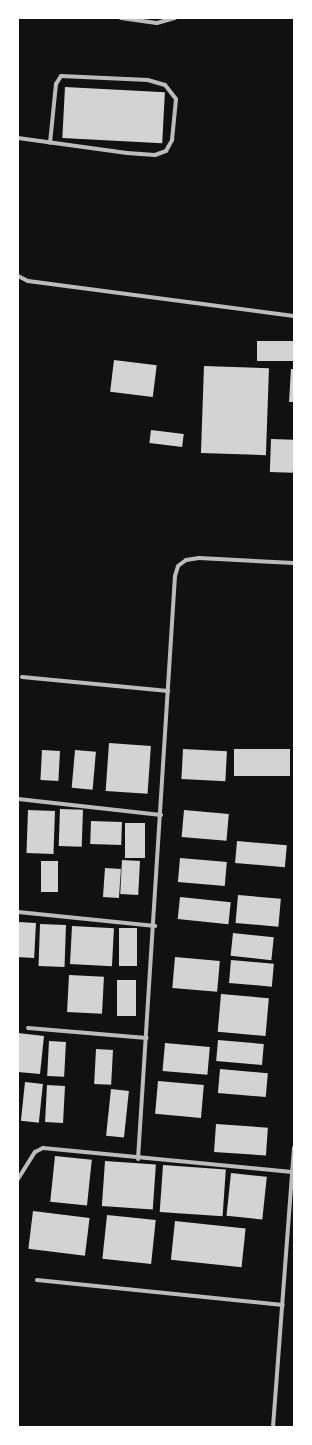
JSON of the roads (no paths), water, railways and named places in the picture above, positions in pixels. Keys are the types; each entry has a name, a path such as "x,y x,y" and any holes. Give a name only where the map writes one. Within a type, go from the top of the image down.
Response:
{"street":[{"path":"121,18 157,23 175,18"},
{"path":"18,138 50,143 154,155 166,151 172,140 176,99 165,85 148,80 61,76 56,84 50,143"},
{"path":"18,276 28,281 294,316"},
{"path":"138,1158 147,1038 168,691 178,566 186,560 199,558 294,562"},
{"path":"22,677 168,691"},
{"path":"18,799 161,815"},
{"path":"18,912 154,926"},
{"path":"28,1028 147,1038"},
{"path":"18,1179 35,1152 43,1148 292,1172"},
{"path":"272,1427 283,1305 294,1148"},
{"path":"37,1280 283,1305"}]}
